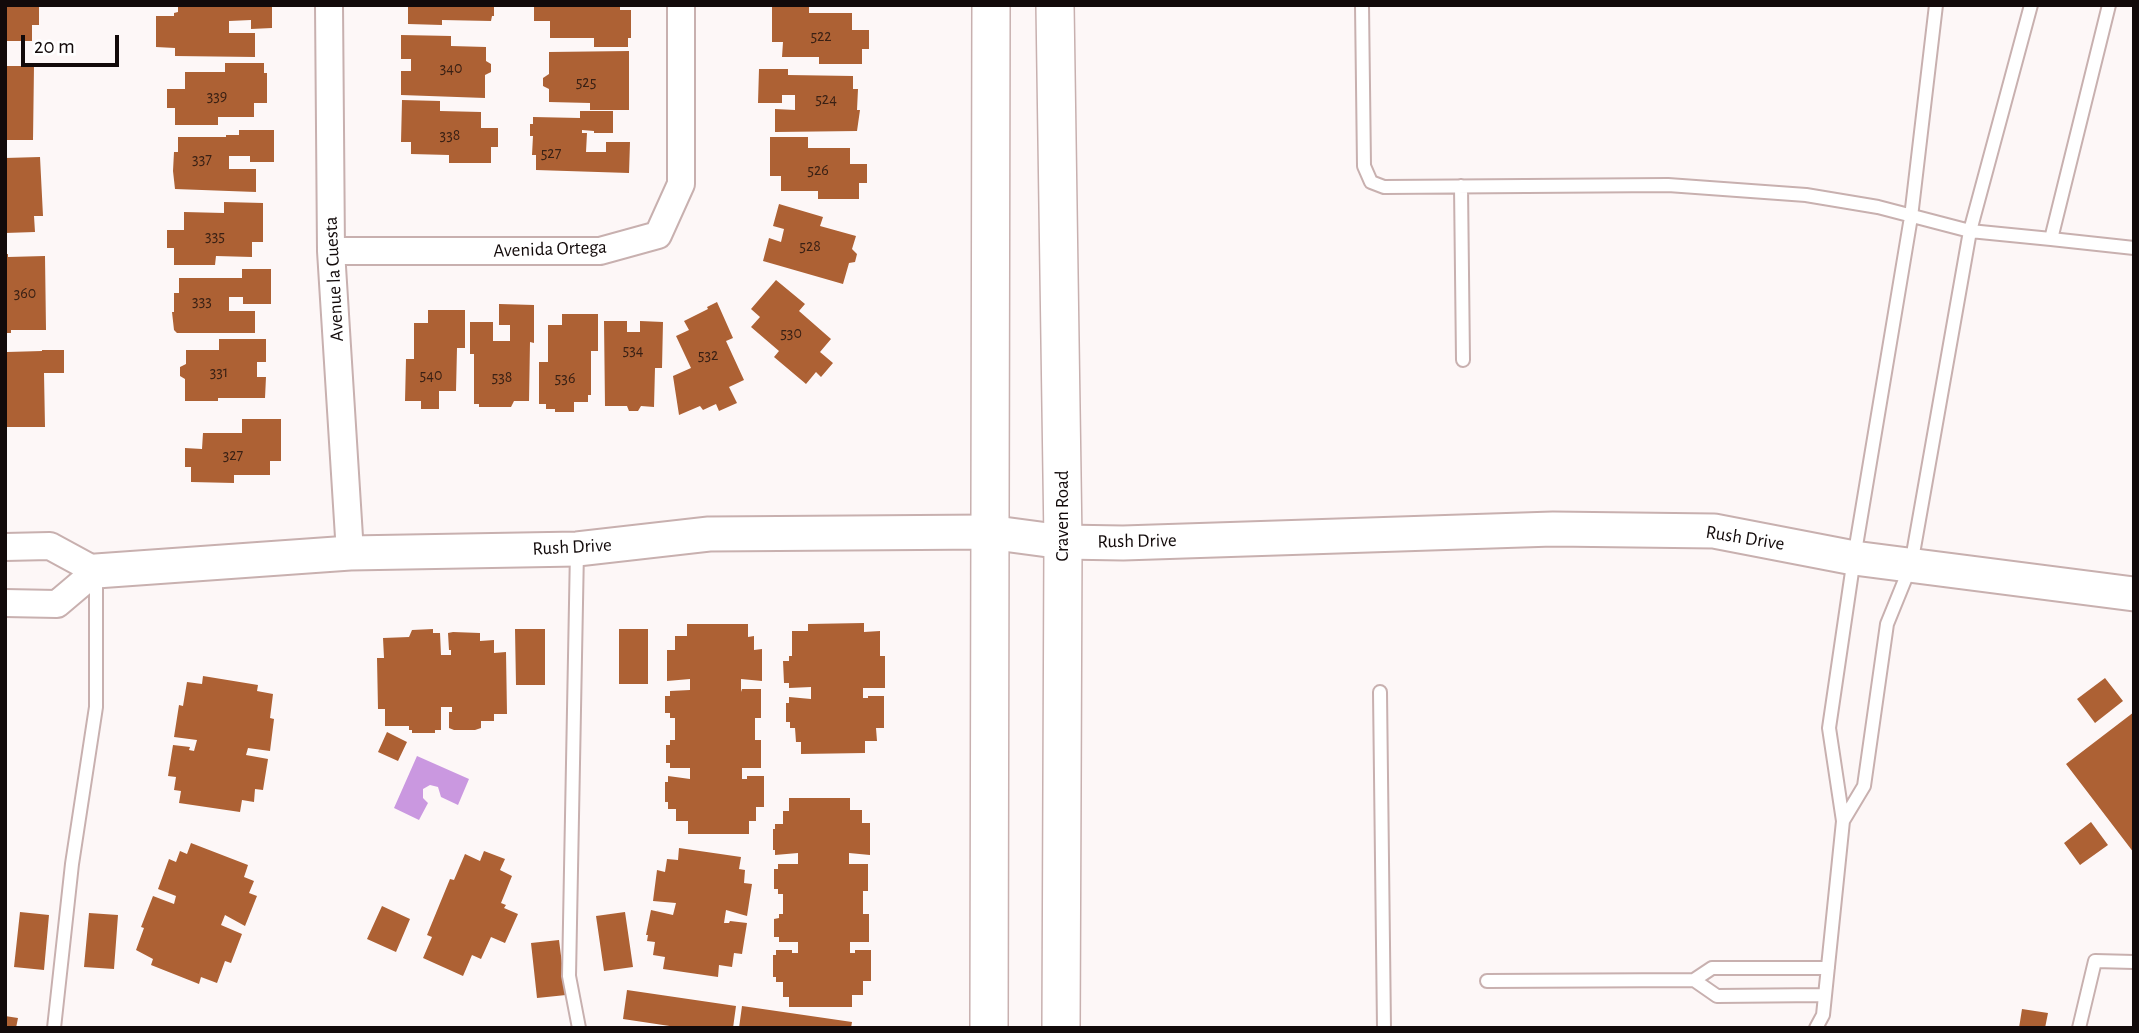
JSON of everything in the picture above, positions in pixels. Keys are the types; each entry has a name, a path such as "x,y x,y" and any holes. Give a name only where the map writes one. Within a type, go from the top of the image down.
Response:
{"main road":[{"path":"989,1028 991,5"},
{"name":"Craven Road","path":"1055,5 1063,542 1061,1028"}],"street":[{"name":"Avenue la Cuesta","path":"329,5 331,251 350,553"},
{"name":"Avenida Ortega","path":"331,251 600,251 658,235 681,184 681,5"},
{"name":"Rush Drive","path":"96,570 350,553 577,549 709,534 989,532 1063,542 1123,543 1553,528 1714,531 1854,558 2134,594"},
{"path":"5,547 50,546 96,570 57,604 5,603"}],"lane":[{"path":"1362,5 1364,166 1371,182 1384,187 1668,185 1806,195 1878,207 1970,231 2134,248"},
{"path":"1816,1028 1823,1015 1843,821 1829,728 1854,558 1911,217 1936,5"},
{"path":"1843,821 1864,786 1887,624 1911,565 1970,231 2031,5"},
{"path":"2050,239 2109,5"},
{"path":"1461,186 1463,360"},
{"path":"577,549 569,976 579,1028"},
{"path":"54,1028 72,864 96,706 96,570"},
{"path":"1380,692 1384,1028"},
{"path":"2078,1028 2095,961 2134,962"},
{"path":"1487,981 1694,980 1712,968 1828,968"},
{"path":"1694,980 1717,996 1823,995"}],"shaded area":[{"path":"417,756 469,779 458,805 441,797 438,787 430,785 423,789 423,798 428,803 419,820 394,808"}],"building":[{"path":"5,5 39,5 39,25 32,25 32,41 5,41"},
{"path":"178,5 272,5 272,28 251,29 251,20 229,21 229,33 255,33 255,57 175,56 175,48 156,47 156,16 174,16 174,13 178,12"},
{"path":"408,5 494,5 494,16 491,21 442,20 442,25 408,24"},
{"path":"534,5 620,5 620,10 631,10 631,38 628,38 628,47 594,47 594,38 550,38 550,21 534,21"},
{"path":"772,5 809,5 809,13 852,13 852,30 869,30 869,49 862,49 862,64 819,64 819,57 782,57 783,42 772,42"},
{"path":"401,35 451,36 451,46 486,47 486,61 491,64 491,72 485,75 485,98 401,95 401,71 411,71 411,59 401,59"},
{"path":"629,51 629,110 590,110 590,103 549,102 549,89 543,86 543,78 549,74 549,52"},
{"path":"225,63 264,63 264,73 267,73 267,103 254,103 254,117 218,117 218,125 175,125 175,108 167,108 167,89 185,89 185,72 225,72"},
{"path":"5,66 34,66 33,140 5,140"},
{"path":"759,69 788,69 788,75 853,76 853,89 858,89 857,110 860,110 857,131 775,132 775,109 795,110 795,95 782,95 782,103 758,103"},
{"path":"402,100 440,101 440,111 481,112 481,128 498,128 498,147 491,147 491,163 449,163 449,155 411,154 411,142 401,142"},
{"path":"580,111 613,111 613,133 582,130 582,133 587,133 586,152 606,152 606,142 630,142 629,173 536,170 536,155 532,155 533,136 530,136 533,117 580,118"},
{"path":"239,130 274,130 274,162 250,162 250,156 229,156 229,169 256,169 256,192 175,189 174,152 178,152 178,137 226,137 239,135"},
{"path":"770,137 808,137 808,148 850,148 850,164 867,164 867,183 859,183 859,199 818,199 818,191 781,191 781,176 770,176"},
{"path":"40,157 43,216 34,216 35,232 5,233 5,158"},
{"path":"224,202 263,203 263,242 252,242 252,257 216,256 215,265 174,265 174,248 167,248 167,230 184,230 184,212 224,213"},
{"path":"779,204 823,217 820,226 856,236 852,249 857,254 855,262 849,263 843,284 763,261 769,238 781,242 784,229 773,226"},
{"path":"5,254 8,254 8,257 45,256 46,330 11,330 11,333 5,333"},
{"path":"242,269 271,269 271,304 243,304 243,297 229,297 229,311 255,311 255,333 177,333 174,330 172,312 174,293 179,293 179,278 242,278"},
{"path":"776,280 805,304 799,311 831,339 820,352 833,363 821,377 816,372 806,384 774,357 779,351 751,327 760,317 751,309"},
{"path":"717,302 733,338 726,341 744,380 729,387 737,403 719,411 716,404 703,410 700,406 679,415 673,376 691,368 676,336 689,330 684,321"},
{"path":"499,304 534,305 529,401 514,401 511,407 479,407 479,404 474,404 474,354 470,354 470,322 493,322 493,341 510,341 510,325 499,325"},
{"path":"428,310 465,310 465,348 457,348 456,391 439,391 439,409 421,409 421,401 405,401 406,359 414,359 414,323 428,323"},
{"path":"562,314 598,314 598,351 591,351 591,395 588,395 588,402 574,402 574,412 555,412 555,409 546,409 546,404 539,404 539,362 548,362 548,325 562,325"},
{"path":"604,321 627,321 627,332 640,332 640,321 663,322 662,368 655,368 654,407 641,406 638,411 629,411 627,406 605,406"},
{"path":"219,339 266,339 266,362 257,362 257,377 266,377 265,398 185,401 185,379 180,376 180,367 186,364 186,350 219,350"},
{"path":"64,350 64,373 44,373 45,427 5,427 7,352"},
{"path":"242,419 281,419 281,461 270,461 270,475 234,475 234,483 191,482 191,467 185,467 185,448 202,449 203,433 242,433"},
{"path":"864,623 864,632 880,631 880,656 885,656 885,688 863,688 863,698 884,696 884,728 876,728 877,741 865,741 865,753 801,754 801,742 796,742 795,728 790,728 790,722 786,722 786,703 789,703 789,697 811,699 811,687 789,688 789,683 784,683 783,661 789,661 789,656 792,656 792,631 808,631 808,624"},
{"path":"687,624 748,624 748,637 754,636 754,650 762,649 762,681 741,679 741,692 742,689 761,689 761,718 755,718 755,740 761,740 761,768 742,768 742,779 747,779 747,776 764,776 764,807 756,807 756,821 749,821 749,834 688,834 688,821 676,821 676,809 668,809 668,802 665,802 665,782 668,782 668,776 690,779 690,768 670,768 670,763 666,763 666,745 670,745 670,740 675,740 675,718 670,718 670,713 665,713 665,696 670,696 670,691 690,690 690,679 667,681 667,650 675,650 675,636 687,636"},
{"path":"433,629 433,633 440,633 441,655 451,655 448,633 453,632 480,633 480,641 494,640 494,653 506,652 507,714 494,714 494,721 481,721 481,728 475,730 454,730 449,728 449,712 452,712 452,707 441,707 441,730 435,730 435,733 412,733 409,726 385,726 385,709 378,709 377,658 384,658 383,638 409,637 412,630"},
{"path":"515,629 545,629 545,685 516,685"},
{"path":"619,629 648,629 648,684 619,684"},
{"path":"203,676 258,685 257,691 273,694 270,718 274,719 270,751 248,748 246,755 268,759 263,790 255,789 254,802 242,800 240,812 179,803 181,791 174,790 176,777 168,776 173,745 190,747 189,750 194,751 197,740 174,737 179,705 183,706 187,682 202,684"},
{"path":"2105,678 2123,701 2095,723 2077,699"},
{"path":"2134,712 2134,853 2066,764"},
{"path":"387,732 407,742 398,761 378,752"},
{"path":"789,798 850,798 850,810 862,810 862,823 870,823 870,855 849,853 849,864 868,864 868,891 863,891 863,914 869,914 869,942 850,942 850,953 855,953 855,950 871,950 871,981 863,981 863,995 852,995 852,1007 789,1007 789,997 783,997 783,982 776,982 776,977 773,977 773,955 776,955 776,950 792,950 792,953 798,953 798,942 779,942 779,937 774,937 774,919 783,914 783,894 778,894 778,889 774,889 774,869 778,869 778,864 798,864 798,853 775,855 773,850 773,829 775,824 783,824 783,811 789,811"},
{"path":"2091,822 2108,845 2080,865 2064,843"},
{"path":"191,843 248,865 244,877 254,881 249,893 257,896 245,926 225,915 221,925 242,934 231,963 225,961 217,983 201,977 199,984 151,965 153,959 136,950 144,928 141,927 153,896 174,904 176,896 158,889 169,859 176,862 180,851 187,854"},
{"path":"679,848 741,857 739,869 745,870 744,883 752,884 747,916 726,910 724,923 747,923 742,954 734,953 732,967 719,965 718,977 663,969 665,957 653,955 655,942 647,941 651,910 673,915 676,903 653,901 657,870 665,872 667,859 678,860"},
{"path":"484,851 505,859 500,870 512,876 501,903 506,905 504,908 518,914 505,943 491,937 481,959 472,955 463,976 423,958 432,937 427,935 450,879 454,880 465,854 480,861"},
{"path":"382,906 410,919 396,952 367,939"},
{"path":"20,912 49,915 44,970 14,967"},
{"path":"625,912 633,967 604,971 596,916"},
{"path":"89,913 118,915 114,969 84,967"},
{"path":"559,940 566,995 537,998 531,943"},
{"path":"627,990 736,1006 733,1028 683,1028 623,1019"},
{"path":"742,1006 852,1022 851,1028 739,1028"},
{"path":"2022,1009 2048,1013 2045,1028 2019,1028"},
{"path":"5,1016 18,1018 16,1028 5,1028"}]}
